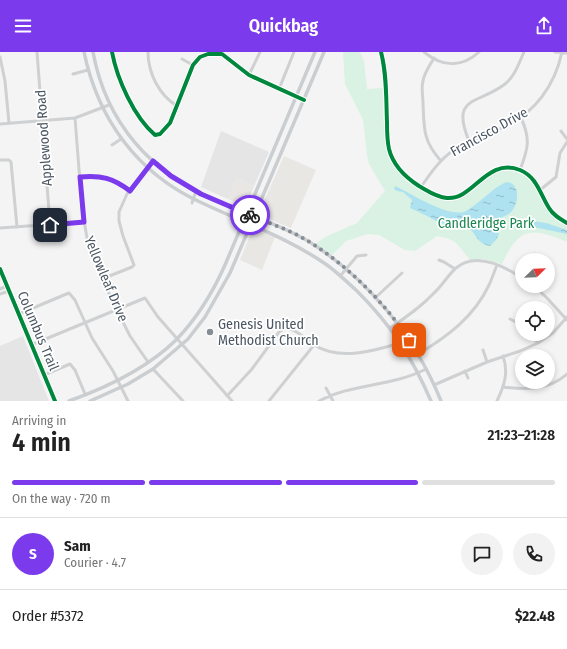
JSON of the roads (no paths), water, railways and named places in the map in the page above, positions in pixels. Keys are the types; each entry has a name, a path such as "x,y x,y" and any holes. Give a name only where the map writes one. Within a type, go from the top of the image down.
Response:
{"main road":[{"path":"84,52 88,70 102,108 121,139 147,168 163,183 192,201 245,221 296,245 341,275 365,299 390,328 418,373 431,401"},
{"path":"93,52 98,77 109,105 117,119 141,150 171,176 196,191 301,237 330,256 376,298 397,323 418,354 441,401"},
{"path":"69,401 118,380 148,362 177,338 198,312 219,279 248,214 264,172 315,52"},
{"path":"90,401 122,387 153,369 182,344 205,317 226,283 324,52"},
{"path":"282,131 289,135"},
{"path":"264,172 272,175"},
{"path":"296,245 301,237"},
{"path":"219,279 226,283"}],"street":[{"name":"Applewood Road","path":"37,52 50,225"},
{"path":"112,52 124,88 137,113 153,134 156,135 160,134 170,123 193,65 200,57 208,54 222,54 249,75 304,100"},
{"path":"148,52 148,62 154,80 167,100 177,106"},
{"path":"249,75 260,52"},
{"path":"279,89 294,52"},
{"path":"381,52 386,80 388,148 393,160 401,172 409,180 439,196 446,198 456,197 499,168 520,170 530,176 540,190 552,212 567,223"},
{"path":"424,52 443,62 456,64 467,61 479,52"},
{"path":"469,141 462,124 462,119 469,103 497,89 508,81 524,52"},
{"path":"555,52 567,53"},
{"name":"Francisco Drive","path":"421,187 441,161 454,150 469,141 505,127 521,118 536,105 547,92 557,70 562,53"},
{"path":"0,57 5,80 9,123"},
{"path":"434,58 422,81 424,125 427,141 441,161"},
{"path":"182,59 193,65"},
{"path":"73,74 88,70"},
{"path":"0,124 75,118 109,105"},
{"name":"Yellowleaf Drive","path":"75,118 84,222 88,244 116,309 130,336 148,362"},
{"path":"520,170 528,145 528,136 521,118"},
{"path":"561,131 567,139"},
{"path":"112,145 121,139"},
{"path":"540,190 556,177 560,153 567,142"},
{"path":"0,160 9,160 11,162 17,227"},
{"path":"102,279 134,265 123,236 119,216 121,207 130,191 153,161"},
{"path":"80,177 108,178 119,182 130,191"},
{"path":"192,201 196,191"},
{"path":"0,228 84,222"},
{"path":"341,275 357,256 366,255"},
{"path":"439,260 455,269"},
{"path":"390,328 425,302 455,269 462,264 473,261 481,261 497,265 515,274"},
{"path":"418,354 451,333 470,314 489,286 497,265"},
{"name":"Columbus Trail","path":"0,270 55,401"},
{"path":"376,298 402,273"},
{"path":"0,289 7,286"},
{"path":"0,294 9,291"},
{"path":"19,314 69,293 76,300 92,338 118,380 128,401"},
{"path":"434,385 538,342 553,333 566,318 542,293"},
{"path":"31,345 145,298 158,317 232,401"},
{"path":"510,319 515,322"},
{"path":"227,396 252,369 282,330 290,328 314,345 326,350 343,353 371,351 400,343"},
{"path":"269,401 314,345"},
{"path":"483,350 487,362"},
{"path":"497,401 503,387 506,374 504,356"},
{"path":"44,375 70,364 75,370 85,394"},
{"path":"153,369 182,401"},
{"path":"319,401 349,390 394,381 426,369"},
{"path":"465,371 468,378"},
{"path":"503,387 528,389 542,387 558,381 567,374"},
{"path":"326,388 333,401"}],"water":[{"path":"506,182 511,183 516,189 516,204 509,213 497,219 496,227 499,234 490,246 478,240 470,229 466,227 438,222 410,208 412,200 403,192 394,189 395,186 431,205 451,212 459,213 471,208 495,188"},
{"path":"518,219 546,223 567,230 567,234 510,222"}],"place":[{"name":"Genesis United Methodist Church","path":"210,332"}],"park label":[{"name":"Candleridge Park","path":"486,223"}]}
